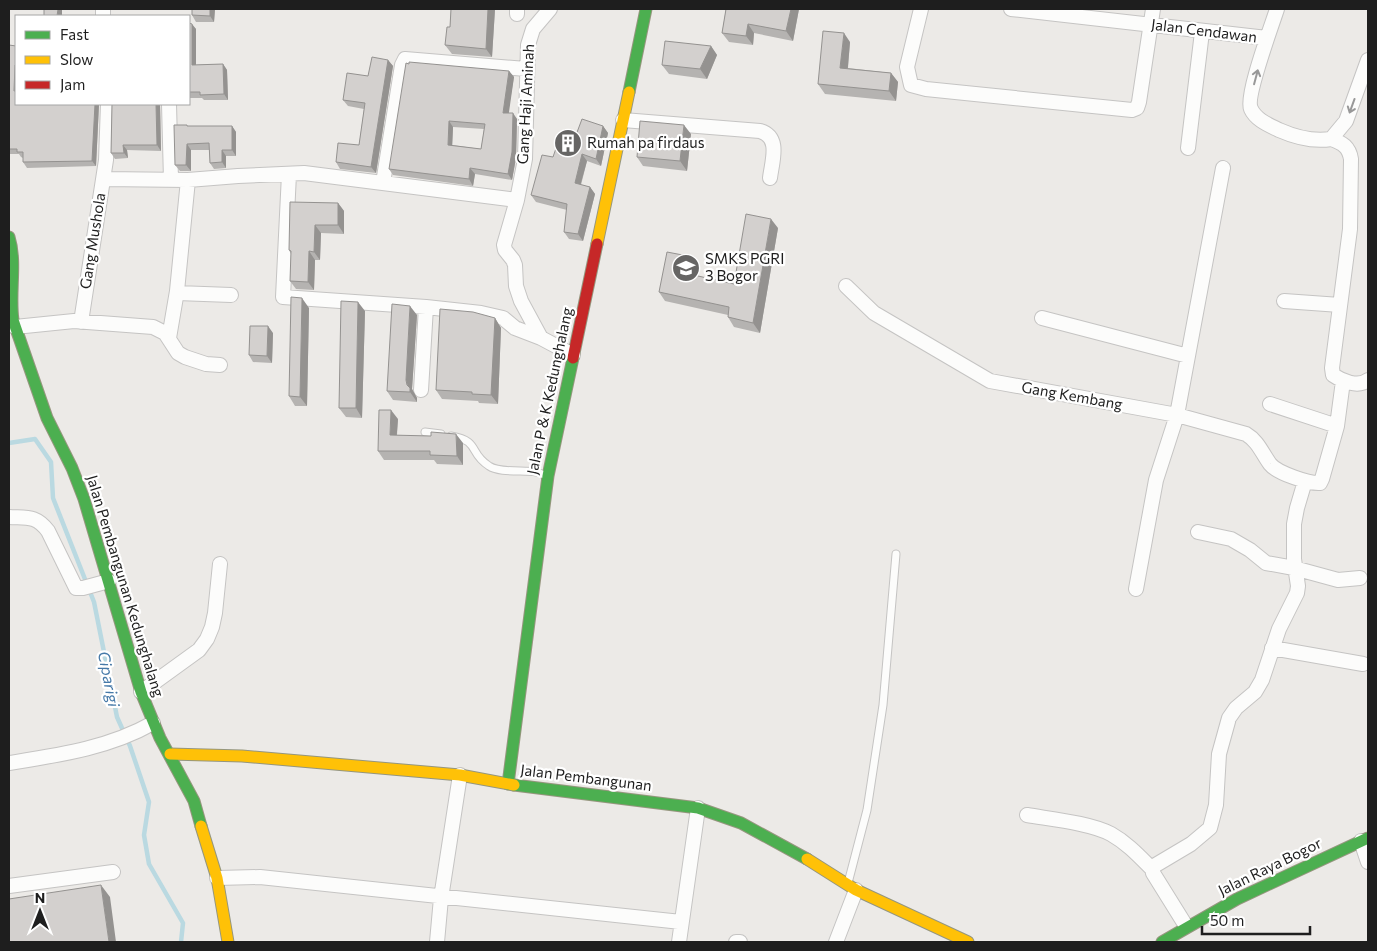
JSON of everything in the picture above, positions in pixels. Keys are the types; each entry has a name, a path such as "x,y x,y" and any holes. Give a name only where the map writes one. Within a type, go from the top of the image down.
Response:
{"main road":[{"name":"Jalan P & K Kedunghalang","path":"508,784 548,476 646,9"},
{"name":"Jalan Pembangunan Kedunghalang","path":"9,237 13,250 12,323 47,418 72,468 81,491 105,582 141,692 153,723 194,801 217,878 228,942"},
{"name":"Jalan Pembangunan","path":"170,754 242,756 460,775 508,784 698,808 741,823 794,851 852,888 968,942"},
{"name":"Jalan Raya Bogor","path":"1162,942 1186,926 1296,869 1365,839"}],"street":[{"name":"Gang Haji Aminah","path":"541,338 521,301 516,286 515,265 504,248 518,200 525,159 528,45 531,34 550,9"},
{"path":"921,9 907,67 911,85 926,89 1132,110 1137,108 1139,102 1153,9"},
{"name":"Jalan Cendawan","path":"1011,9 1062,11 1202,32 1267,38 1249,104 1251,109 1264,123 1284,132 1307,139 1331,139"},
{"path":"1267,38 1278,9"},
{"path":"1188,148 1202,32"},
{"path":"383,184 402,65 405,59 526,68"},
{"path":"1368,60 1346,121 1331,139 1342,143 1349,150 1352,159 1350,228 1332,368 1333,375 1343,381 1364,383 1368,380"},
{"name":"Gang Mushola","path":"81,322 106,160 108,105"},
{"path":"169,105 171,180"},
{"path":"623,120 767,133 771,137 773,144 770,178"},
{"path":"1136,589 1156,480 1177,414 1223,168"},
{"path":"103,179 188,180 304,173 518,200"},
{"path":"289,174 282,297 426,307 503,318 515,328 541,338 573,355"},
{"path":"168,338 177,293 188,180"},
{"name":"Gang Kembang","path":"846,286 874,313 990,381 1177,414 1246,434 1252,438 1271,465 1276,469 1305,481"},
{"path":"177,293 231,295"},
{"path":"1284,301 1340,305"},
{"path":"421,390 426,307"},
{"path":"1042,318 1188,356"},
{"path":"12,323 81,322 153,327 165,332 178,353 185,357 206,364 220,365"},
{"path":"1152,869 1191,844 1210,828 1216,805 1219,754 1229,718 1236,708 1255,692 1262,680 1272,648 1297,593 1298,586 1294,568 1294,524 1297,508 1305,481 1320,482 1337,426 1343,381"},
{"path":"1270,404 1337,426"},
{"path":"9,517 33,518 43,523 76,588 105,582"},
{"path":"1198,532 1230,539 1250,550 1266,563 1294,568 1338,580 1360,578"},
{"path":"141,692 199,650 207,639 215,613 220,564"},
{"path":"1272,648 1363,664"},
{"path":"9,763 75,753 133,734 153,723"},
{"path":"437,942 441,898 460,775"},
{"path":"679,942 698,808"},
{"path":"1027,815 1097,828 1109,833 1127,845 1152,869 1186,926"},
{"path":"1365,839 1368,862"},
{"path":"9,886 113,872"},
{"path":"217,878 260,877 441,898 681,922"},
{"path":"836,942 852,888"}],"lane":[{"path":"425,432 464,438 472,444 478,458 490,468 536,472 548,476"},
{"path":"852,888 882,715 896,554"}],"building":[{"path":"44,9 58,9 57,15 44,15"},
{"path":"192,9 210,9 210,16 192,15"},
{"path":"451,9 488,9 486,49 445,45 447,27 450,27"},
{"path":"726,9 791,9 786,31 748,24 746,36 722,33"},
{"path":"190,23 192,24 192,65 223,64 224,94 200,95 200,92 190,92"},
{"path":"823,31 844,33 840,68 891,73 889,91 818,84"},
{"path":"665,41 711,46 700,69 662,65"},
{"path":"9,45 15,46 15,105 95,105 92,161 23,162 23,152 17,152 17,149 9,149"},
{"path":"372,57 388,60 371,167 336,162 338,143 359,145 365,103 343,100 347,73 368,76"},
{"path":"409,62 509,71 503,113 513,113 512,152 508,174 470,168 469,179 389,169 406,63 409,64","holes":["449,121 485,124 481,149 448,145"]},
{"path":"112,105 156,105 157,145 123,145 124,153 111,153"},
{"path":"582,119 603,126 596,159 582,154 575,183 590,187 578,234 564,232 567,204 531,195 542,155 553,157 562,131 576,135"},
{"path":"640,121 684,125 680,161 637,157"},
{"path":"174,125 232,126 232,150 222,150 222,162 210,163 209,143 187,144 186,165 175,165"},
{"path":"290,202 338,203 338,225 315,225 314,252 309,251 308,282 290,281"},
{"path":"746,214 771,219 753,323 728,317 729,307 659,292 667,252 693,257 689,274 734,284"},
{"path":"291,297 302,298 300,397 289,396"},
{"path":"341,301 358,302 356,408 339,408"},
{"path":"392,304 410,306 406,380 410,392 387,391"},
{"path":"440,309 473,312 495,318 491,395 436,390"},
{"path":"250,326 268,326 267,356 249,355"},
{"path":"379,410 391,410 390,435 431,436 431,432 456,434 457,456 430,455 430,451 378,451"},
{"path":"101,885 109,942 9,942 9,899"}],"waterway":[{"name":"Ciparigi","path":"9,443 35,439 51,462 53,498 94,602 117,717 130,746 149,802 144,835 149,864 183,923 181,942"}],"traffic: fast":[{"path":"629,92 646,9"},
{"path":"9,237 13,268 13,320 47,418 72,468 84,499 141,692 160,738 194,801 201,826"},
{"path":"508,784 548,476 573,358"},
{"path":"514,785 698,808 741,823 807,859"},
{"path":"1162,942 1237,899 1368,838"}],"traffic: slow":[{"path":"597,244 629,92"},
{"path":"170,754 242,756 460,775 514,785"},
{"path":"201,826 217,878 228,942"},
{"path":"807,859 856,890 968,942"}],"traffic: jam":[{"path":"573,358 597,244"}],"place":[{"name":"Rumah pa firdaus","path":"568,143"},
{"name":"SMKS PGRI 3 Bogor","path":"686,268"}]}
